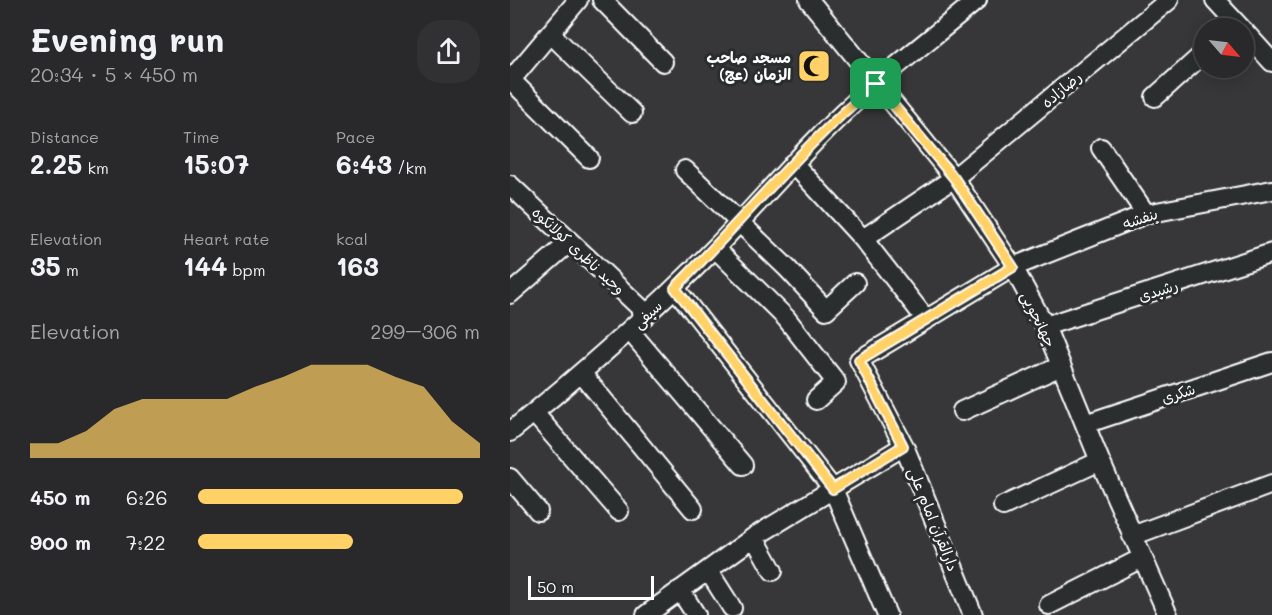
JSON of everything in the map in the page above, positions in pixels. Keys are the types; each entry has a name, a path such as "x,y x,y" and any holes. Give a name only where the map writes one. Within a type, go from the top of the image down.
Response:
{"street":[{"path":"578,0 511,81 589,158"},
{"path":"602,0 663,62"},
{"name":"جهانجویی","path":"808,0 954,178 1013,267 1045,326 1100,461 1168,615"},
{"name":"سیفی","path":"510,432 582,374 630,331 740,223 794,163 876,84 977,0"},
{"name":"رضازاده","path":"863,239 954,178 1169,0"},
{"path":"1215,0 1230,18"},
{"path":"550,33 632,113"},
{"path":"1254,43 1272,62"},
{"path":"1155,97 1194,62"},
{"path":"1101,147 1146,214"},
{"path":"794,163 863,239 925,318"},
{"path":"685,170 787,268 826,310 855,283"},
{"name":"وحید ناظری کولانکوه","path":"510,185 647,314"},
{"name":"بنفشه","path":"1013,267 1146,214 1272,190"},
{"path":"510,294 570,242"},
{"path":"715,248 786,318 836,382 816,399"},
{"name":"رشیدی","path":"1045,326 1272,253"},
{"name":"دارالقرآن امام علی","path":"973,615 903,446 859,360 925,318 1013,267"},
{"path":"675,288 833,489 886,615"},
{"path":"630,331 743,465"},
{"name":"شکری","path":"1085,424 1272,362"},
{"path":"962,411 1061,366"},
{"path":"582,374 693,509"},
{"path":"534,413 619,511"},
{"path":"646,615 754,537 903,446"},
{"path":"1003,506 1100,461"},
{"path":"510,478 538,511"},
{"path":"1132,536 1272,484"},
{"path":"754,537 773,571"},
{"path":"1048,605 1142,558"},
{"path":"708,570 732,608"},
{"path":"680,590 696,615"}],"place":[{"name":"مسجد صاحب الزمان (عج)","path":"814,66"}],"route":[{"path":"876,84 954,178 1013,267 925,318 859,360 903,446 833,489 675,288 740,223 779,177 876,84"}]}
